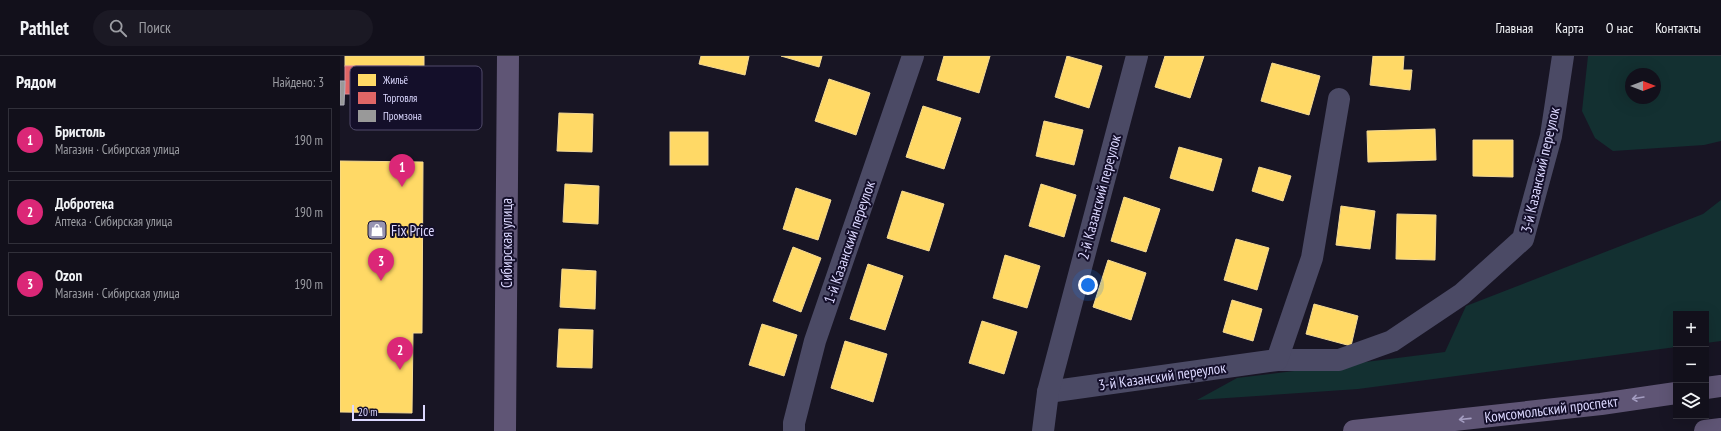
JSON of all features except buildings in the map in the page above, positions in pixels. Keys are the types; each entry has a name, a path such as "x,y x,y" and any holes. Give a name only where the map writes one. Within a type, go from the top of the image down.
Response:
{"main road":[{"name":"Сибирская улица","path":"505,431 508,56"},
{"path":"1709,388 1721,386"},
{"name":"Комсомольский проспект","path":"1354,431 1601,404 1673,392"},
{"path":"1704,431 1721,429"}],"street":[{"name":"1-й Казанский переулок","path":"794,431 794,423 815,341 913,56"},
{"name":"2-й Казанский переулок","path":"1043,431 1048,392 1136,56"},
{"name":"3-й Казанский переулок","path":"1048,392 1277,360 1339,360 1392,341 1462,294 1523,240 1551,136 1563,56"},
{"path":"1277,360 1312,258 1339,99"}],"green space":[{"path":"1588,56 1721,56 1721,141 1704,145 1613,151 1595,138 1582,111"},
{"path":"1721,200 1721,341 1709,343 1709,311 1673,311 1673,347 1358,389 1197,400 1237,378 1445,352 1466,306 1703,214"}],"place":[{"name":"Бристоль","path":"402,187"},
{"name":"Fix Price","path":"377,230"},
{"name":"Ozon","path":"381,281"},
{"name":"Добротека","path":"400,370"}]}
